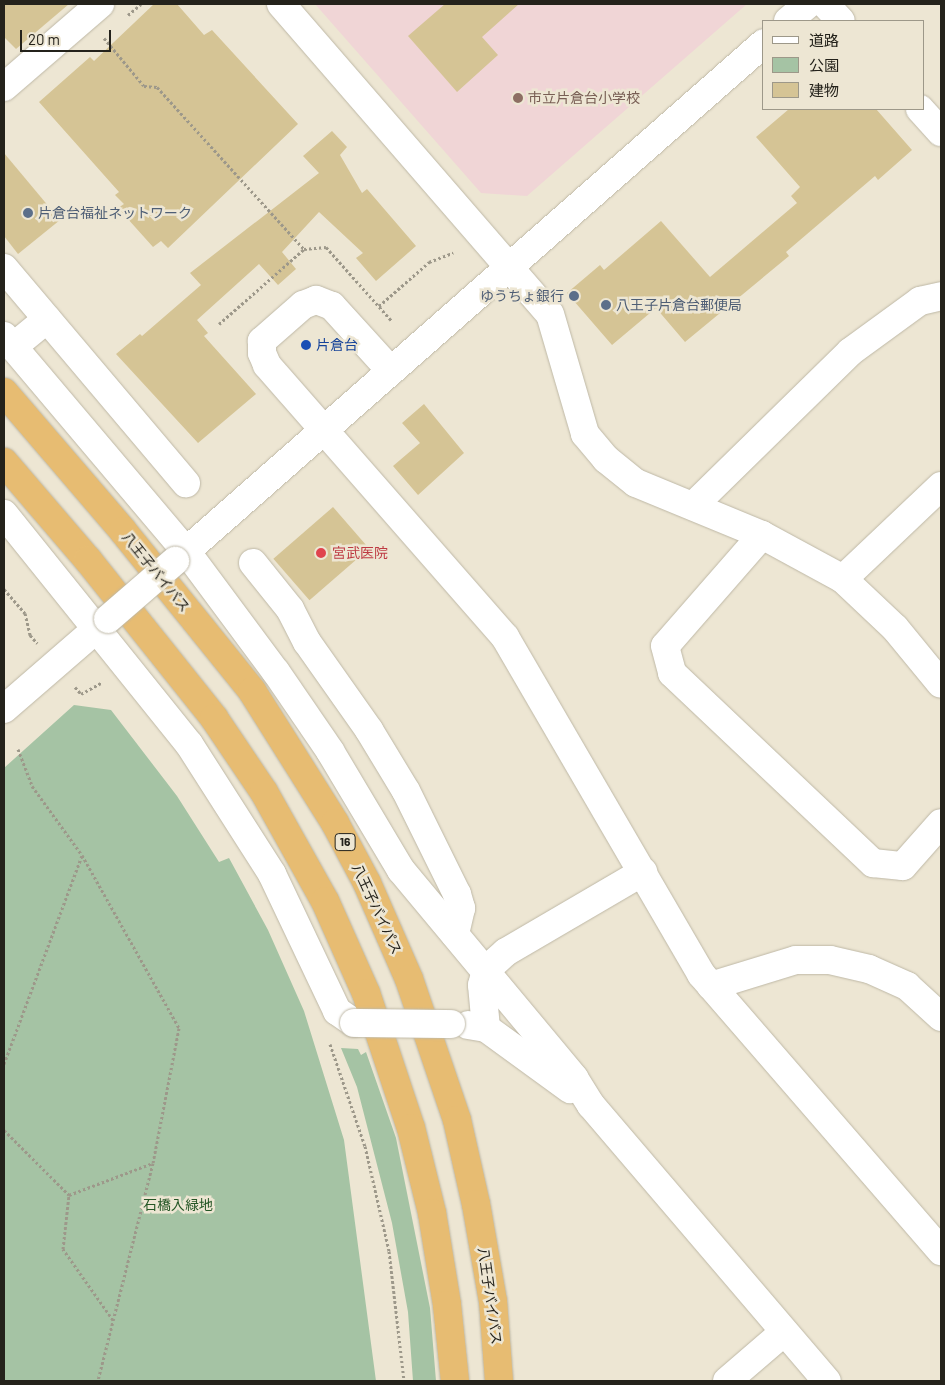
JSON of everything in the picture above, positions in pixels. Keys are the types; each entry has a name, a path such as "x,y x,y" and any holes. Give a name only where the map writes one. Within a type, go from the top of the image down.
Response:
{"highway":[{"name":"八王子バイパス","path":"4,392 123,531 252,691 335,823 367,884 409,979 457,1120 476,1204 493,1301 499,1381"},
{"path":"4,462 126,605 214,718 264,792 325,901 366,993 411,1128 434,1222 448,1305 455,1381"}],"street":[{"path":"4,87 100,4"},
{"path":"281,4 511,265 550,314 585,434 606,459 636,484 762,535 842,579 895,628 941,684"},
{"path":"789,20 808,4"},
{"path":"825,4 840,20"},
{"path":"4,709 762,45"},
{"path":"921,110 941,132"},
{"path":"4,268 186,483"},
{"path":"693,506 850,352 920,301 941,296"},
{"path":"391,371 332,306 316,300 303,305 262,341 262,353 267,365 325,429 505,637 711,986 941,1250"},
{"path":"47,319 8,342 180,556 330,751 401,870 574,1078 591,1105 826,1381"},
{"path":"842,579 941,486"},
{"path":"4,514 101,624 189,744 272,874 337,1011 354,1023 451,1024 486,1028 591,1105"},
{"path":"762,535 665,646 672,673 873,863 903,866 941,823"},
{"path":"253,563 290,609 307,642 368,730 406,791 458,894 461,908 455,934"},
{"path":"330,751 368,730"},
{"path":"486,1028 482,985 486,970 506,952 643,872"},
{"path":"711,986 796,960 830,960 869,969 907,986 941,1017"},
{"path":"727,1381 784,1332"}],"path":[{"path":"125,17 141,4"},
{"path":"110,29 102,36 144,86 157,87 304,249"},
{"path":"219,324 304,249 326,247 392,321"},
{"path":"379,306 429,262 453,253"},
{"path":"4,589 25,613 30,635"},
{"path":"18,749 32,786 82,855 179,1028 153,1163 98,1381"},
{"path":"4,1064 82,855"},
{"path":"329,1042 365,1146 389,1251 404,1381"},
{"path":"4,1130 69,1195"},
{"path":"69,1195 153,1163"},
{"path":"69,1195 63,1248 113,1320"}],"shaded area":[{"name":"市立片倉台小学校","path":"315,4 747,4 527,196 481,193"}],"green space":[{"name":"石橋入緑地","path":"74,705 111,710 177,796 219,862 229,858 268,930 304,1011 344,1140 376,1381 4,1381 4,768"},
{"path":"341,1048 358,1049 361,1055 366,1052 396,1138 430,1308 436,1381 413,1381 408,1312 392,1223 357,1087"}],"building":[{"path":"4,4 69,4 16,49 4,37"},
{"path":"154,4 177,4 204,35 212,30 298,124 168,248 161,241 153,247 118,208 124,204 115,195 119,192 39,102 90,57 94,61"},
{"path":"445,4 519,4 482,37 498,55 457,92 408,36"},
{"path":"788,110 877,110 912,150 878,180 875,176 786,252 789,256 685,342 656,308 612,345 567,293 600,265 604,270 661,221 710,277 797,203 791,196 800,187 756,137"},
{"path":"332,131 347,147 340,155 362,193 367,189 416,246 376,281 356,258 363,253 319,212 282,252 296,269 278,285 259,264 197,320 208,333 204,336 256,394 198,443 116,354 140,334 142,336 201,285 190,273 319,173 303,156"},
{"path":"4,153 60,220 18,254 4,236"},
{"path":"424,404 464,453 418,495 393,466 420,443 402,423"},
{"name":"宮武医院","path":"333,507 369,549 309,600 273,559"}],"place":[{"name":"市立片倉台小学校","path":"518,98"},
{"name":"片倉台福祉ネットワーク","path":"28,213"},
{"name":"ゆうちょ銀行","path":"574,296"},
{"name":"八王子片倉台郵便局","path":"606,305"},
{"name":"片倉台","path":"306,345"},
{"name":"宮武医院","path":"321,553"}]}
